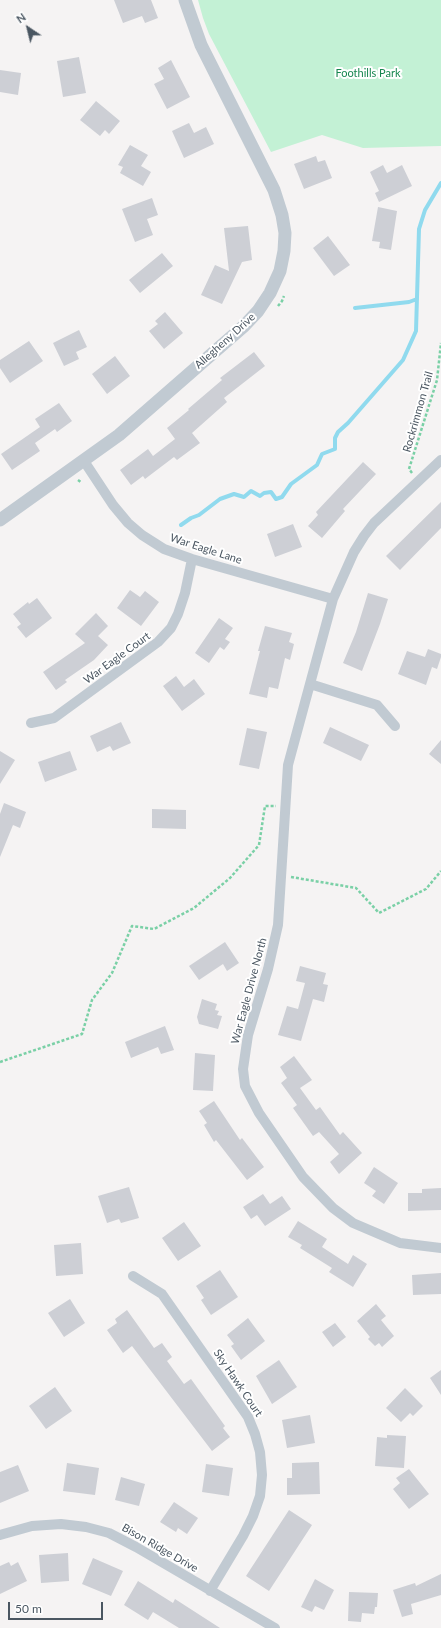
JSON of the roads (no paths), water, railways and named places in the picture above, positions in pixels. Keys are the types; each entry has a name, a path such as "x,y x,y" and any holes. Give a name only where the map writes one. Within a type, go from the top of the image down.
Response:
{"street":[{"name":"Allegheny Drive","path":"0,520 119,435 244,326 258,311 270,293 281,264 285,233 282,214 274,190 201,45 185,0"},
{"name":"War Eagle Drive North","path":"441,460 374,523 354,552 333,599 288,765 284,806 278,925 245,1052 243,1069 247,1091 259,1113 315,1192 353,1223 400,1243 427,1248 441,1248"},
{"name":"War Eagle Lane","path":"84,461 113,505 128,523 142,536 164,549 192,559 333,599"},
{"name":"War Eagle Court","path":"31,723 54,718 158,642 171,628 178,614 185,593 192,559"},
{"path":"310,684 377,705 395,726"},
{"name":"Sky Hawk Court","path":"133,1276 162,1294 248,1417 260,1452 262,1475 260,1496 253,1516 243,1536 210,1591"},
{"name":"Bison Ridge Drive","path":"0,1535 32,1526 61,1524 86,1527 108,1533 136,1547 275,1628"}],"waterway":[{"path":"181,525 191,518 199,515 220,499 234,494 244,497 251,491 260,496 264,493 271,492 276,499 282,497 291,484 317,465 322,454 335,449 335,438 338,432 348,423 403,360 416,331 419,229 425,210 441,183"},
{"path":"355,308 409,302 417,299"}],"park label":[{"name":"Foothills Park","path":"368,73"}]}
